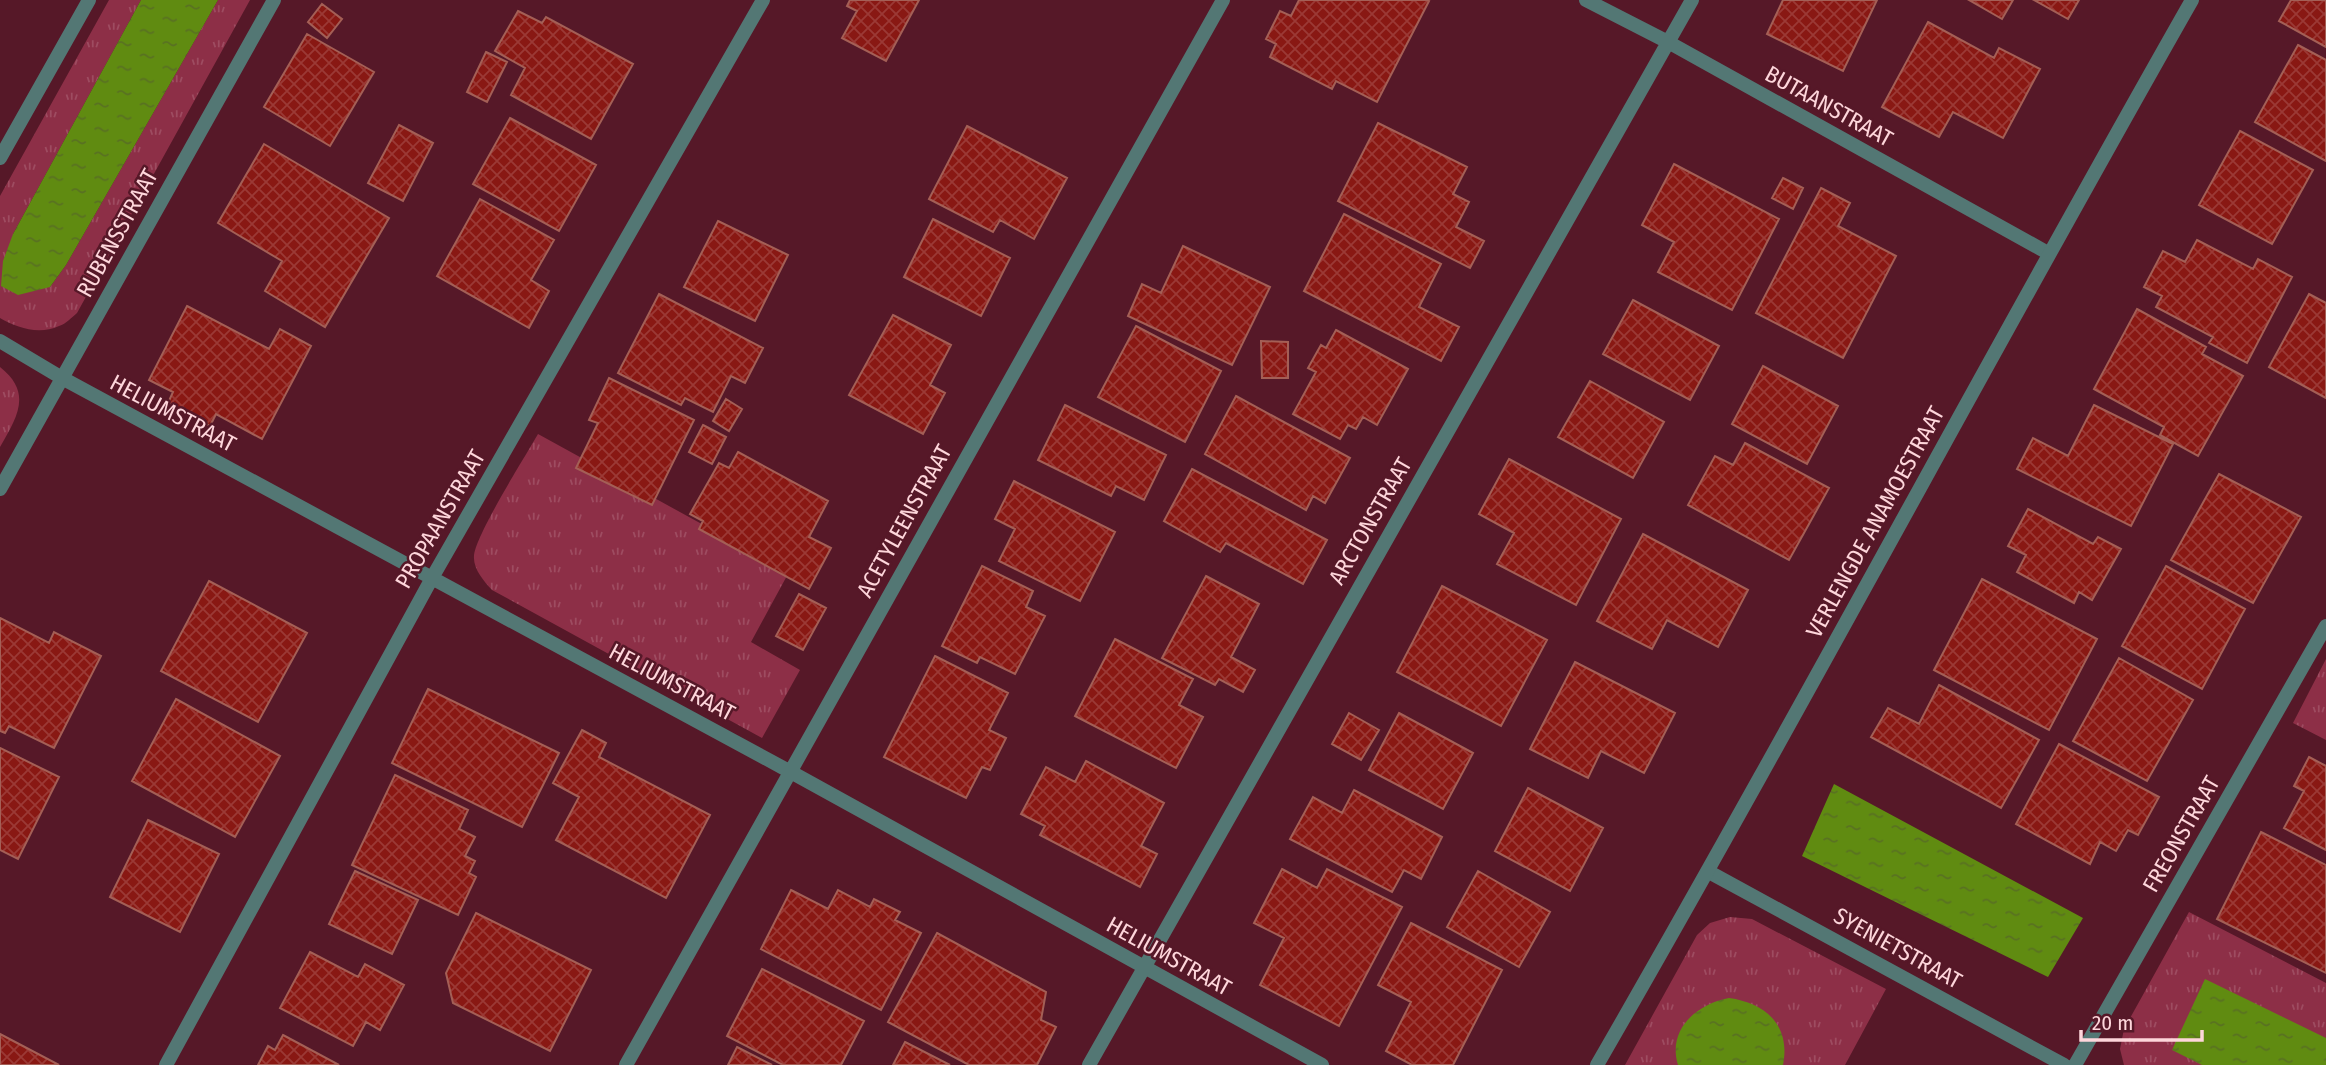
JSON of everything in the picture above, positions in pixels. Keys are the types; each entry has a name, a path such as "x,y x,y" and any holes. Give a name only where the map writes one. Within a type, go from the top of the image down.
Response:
{"street":[{"path":"0,158 89,0"},
{"name":"RUBENSSTRAAT","path":"0,489 274,0"},
{"name":"PROPAANSTRAAT","path":"166,1065 432,578 763,0"},
{"name":"ACETYLEENSTRAAT","path":"626,1065 1223,0"},
{"name":"BUTAANSTRAAT","path":"1586,0 1668,42 2048,253"},
{"name":"ARCTONSTRAAT","path":"1089,1065 1692,0"},
{"name":"VERLENGDE ANAMOESTRAAT","path":"1597,1065 1709,872 2048,253 2192,0"},
{"name":"HELIUMSTRAAT","path":"0,341 62,378 789,771 1322,1065"},
{"name":"FREONSTRAAT","path":"2075,1065 2326,626"},
{"name":"SYENIETSTRAAT","path":"1709,872 2064,1065"}],"green space":[{"path":"109,0 141,0 13,234 50,287 66,265 218,0 250,0 77,313 64,324 51,329 21,327 0,318 0,196"},
{"path":"0,367 16,386 19,406 0,447"},
{"path":"538,434 789,572 751,642 800,670 762,738 492,590 483,579 474,561 477,546 491,515"},
{"path":"2326,659 2326,740 2293,723"},
{"path":"2189,912 2326,983 2326,1065 2124,1065 2120,1049 2124,1029"},
{"path":"1730,917 1752,919 1886,989 1845,1065 1625,1065 1697,935 1710,923"}],"water":[{"path":"141,0 218,0 66,265 50,287 18,295 1,286 3,261 13,234"},
{"path":"1834,784 2083,918 2048,977 1802,856"},
{"path":"2205,979 2326,1038 2326,1065 2202,1065 2172,1050"},
{"path":"1729,998 1754,1005 1772,1018 1783,1038 1783,1065 1678,1065 1677,1040 1687,1020 1706,1006"}],"building":[{"path":"850,0 919,0 886,61 842,38 857,11 847,6"},
{"path":"1299,0 1429,1 1377,102 1336,81 1332,89 1270,57 1276,44 1266,39 1280,11 1291,16"},
{"path":"1783,0 1877,0 1843,71 1767,34"},
{"path":"1969,0 2013,0 2002,19"},
{"path":"2034,0 2079,0 2068,19"},
{"path":"2291,0 2326,0 2326,47 2279,21"},
{"path":"322,4 342,19 327,38 308,22"},
{"path":"518,11 542,23 546,17 633,64 591,139 511,95 525,68 495,51"},
{"path":"1928,22 1994,58 1999,48 2040,69 2003,138 1953,112 1939,137 1882,107"},
{"path":"307,34 374,72 330,146 264,107"},
{"path":"2298,45 2326,60 2326,161 2255,122"},
{"path":"486,52 507,62 487,102 467,92"},
{"path":"510,118 596,165 559,231 473,184"},
{"path":"1378,123 1467,167 1453,194 1469,202 1456,227 1484,241 1470,268 1338,201"},
{"path":"399,125 433,143 403,201 368,183"},
{"path":"967,126 1067,178 1034,239 1000,220 993,232 929,199"},
{"path":"2240,131 2313,170 2272,244 2199,205"},
{"path":"264,144 389,218 325,327 265,291 282,261 218,223"},
{"path":"1674,164 1779,219 1732,310 1658,272 1674,242 1642,225"},
{"path":"1783,178 1803,188 1793,209 1772,198"},
{"path":"1821,188 1850,203 1838,226 1896,256 1843,358 1756,313"},
{"path":"480,199 554,240 531,280 549,291 529,328 437,276"},
{"path":"1344,214 1441,264 1419,307 1459,327 1441,361 1304,291"},
{"path":"933,219 1010,258 981,316 904,277"},
{"path":"718,221 788,255 755,321 684,287"},
{"path":"2197,240 2253,269 2258,259 2292,277 2247,363 2209,343 2213,337 2156,307 2162,296 2144,287 2163,251 2185,262"},
{"path":"1183,246 1270,287 1232,365 1128,316 1142,284 1161,293"},
{"path":"659,294 763,348 745,383 731,376 713,412 685,398 681,405 618,373"},
{"path":"2309,294 2326,303 2326,398 2269,367"},
{"path":"1633,300 1719,346 1690,400 1603,354"},
{"path":"187,306 269,349 280,329 311,346 262,439 216,414 210,426 168,403 173,392 149,380"},
{"path":"2137,309 2206,347 2202,354 2243,376 2198,456 2160,435 2164,427 2094,389"},
{"path":"893,315 951,345 930,385 945,393 923,434 849,395"},
{"path":"1136,326 1221,371 1185,442 1098,397"},
{"path":"1336,330 1408,369 1377,425 1363,417 1356,429 1348,425 1340,439 1293,414 1316,372 1308,368 1321,345 1326,348"},
{"path":"1261,341 1288,342 1288,378 1262,378"},
{"path":"1763,366 1838,406 1807,464 1732,424"},
{"path":"609,378 694,420 652,505 576,468 598,423 589,420"},
{"path":"1590,381 1664,422 1633,478 1558,437"},
{"path":"1236,396 1350,458 1325,503 1313,496 1306,510 1205,454"},
{"path":"726,399 742,409 729,431 713,421"},
{"path":"1065,405 1166,455 1144,500 1116,486 1111,496 1038,460"},
{"path":"2094,405 2173,444 2131,526 2017,469 2033,438 2068,456"},
{"path":"703,425 726,437 712,464 689,452"},
{"path":"1745,443 1829,488 1789,560 1688,505 1715,456 1733,465"},
{"path":"738,452 828,501 809,537 831,548 809,589 699,529 703,521 690,514 719,463 729,468"},
{"path":"1509,459 1621,519 1576,605 1497,564 1514,533 1479,514"},
{"path":"1192,469 1327,540 1303,584 1226,543 1220,552 1164,521"},
{"path":"2219,474 2301,517 2253,603 2171,560"},
{"path":"1014,481 1115,532 1080,601 999,561 1015,529 995,519"},
{"path":"2028,509 2093,544 2098,537 2121,549 2092,600 2079,592 2074,603 2017,572 2026,555 2008,546"},
{"path":"1643,534 1748,590 1718,647 1667,620 1652,649 1597,621"},
{"path":"982,566 1033,591 1026,607 1045,616 1015,674 980,657 977,663 942,646"},
{"path":"2166,566 2245,609 2202,689 2122,646"},
{"path":"1206,576 1259,604 1231,657 1255,670 1243,692 1219,679 1215,685 1162,658"},
{"path":"1982,579 2097,639 2049,730 1934,670"},
{"path":"209,581 307,633 258,722 161,671"},
{"path":"1442,586 1547,640 1501,726 1397,672"},
{"path":"799,594 826,608 803,650 776,636"},
{"path":"0,618 49,643 54,632 101,656 54,748 9,726 5,733 0,731"},
{"path":"1115,639 1193,679 1179,705 1203,717 1176,768 1075,716"},
{"path":"935,656 1008,693 989,730 1006,738 990,770 982,767 966,798 884,757"},
{"path":"2119,658 2193,700 2147,781 2073,741"},
{"path":"1575,662 1675,713 1644,773 1601,751 1588,778 1530,749"},
{"path":"1939,685 2039,740 2001,808 1871,737 1888,708 1919,724"},
{"path":"428,689 559,753 522,827 392,763"},
{"path":"176,699 280,756 235,837 132,781"},
{"path":"1349,713 1379,730 1361,760 1332,744"},
{"path":"1399,713 1473,753 1443,809 1369,770"},
{"path":"582,730 606,743 599,757 710,815 666,898 556,840 579,797 553,783"},
{"path":"2059,744 2159,797 2138,835 2128,830 2116,851 2100,842 2090,864 2016,824"},
{"path":"0,748 59,777 18,859 0,850"},
{"path":"2309,757 2326,766 2326,850 2284,828 2304,791 2294,786"},
{"path":"1086,761 1164,803 1141,846 1157,854 1140,887 1040,835 1045,826 1021,814 1046,767 1075,782"},
{"path":"395,775 468,810 459,829 475,837 465,856 475,861 469,873 476,877 458,915 352,865"},
{"path":"1528,788 1603,828 1570,891 1495,851"},
{"path":"1354,790 1442,837 1421,879 1404,870 1392,892 1290,839 1313,797 1342,813"},
{"path":"148,820 219,854 180,932 110,897"},
{"path":"2261,832 2326,865 2326,973 2217,919"},
{"path":"1282,869 1317,888 1327,869 1402,907 1339,1026 1260,985 1284,938 1254,923"},
{"path":"355,871 418,900 392,954 329,924"},
{"path":"1478,871 1550,912 1519,967 1447,927"},
{"path":"791,890 828,909 838,890 870,907 874,899 900,912 895,920 921,933 881,1010 761,949"},
{"path":"476,913 591,970 550,1051 453,1003 446,973"},
{"path":"1411,923 1502,970 1453,1065 1412,1065 1386,1051 1411,1002 1378,985"},
{"path":"937,933 1046,992 1041,1020 1056,1027 1037,1065 969,1065 888,1022"},
{"path":"310,952 358,977 365,964 404,985 380,1030 366,1022 353,1046 280,1008"},
{"path":"762,969 864,1021 841,1065 783,1065 727,1036"},
{"path":"0,1034 59,1065 0,1065"},
{"path":"283,1035 339,1065 258,1065 268,1046 275,1050"},
{"path":"905,1042 950,1065 893,1065"},
{"path":"737,1047 772,1065 728,1065"}]}
